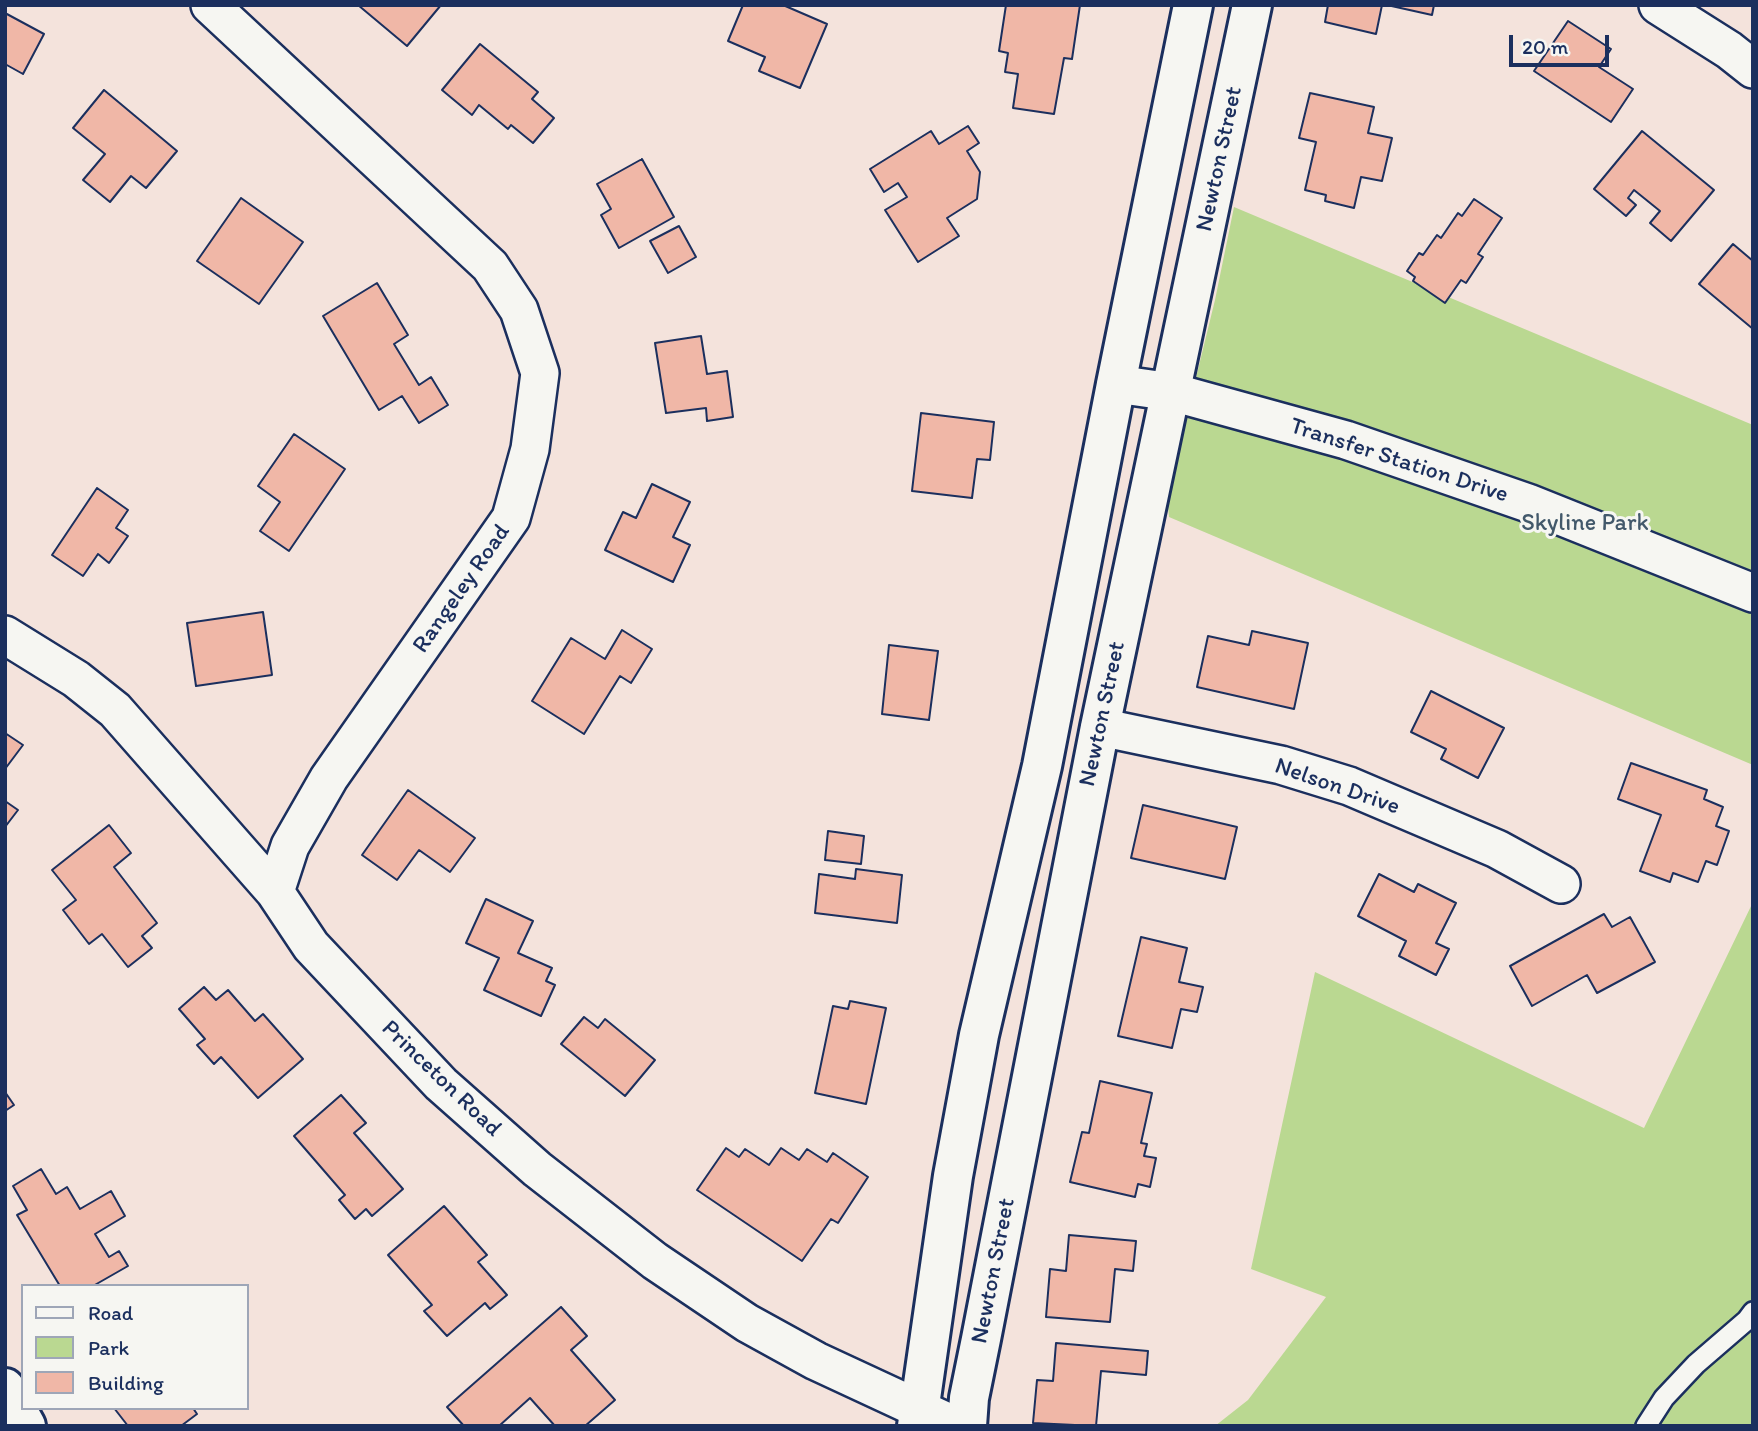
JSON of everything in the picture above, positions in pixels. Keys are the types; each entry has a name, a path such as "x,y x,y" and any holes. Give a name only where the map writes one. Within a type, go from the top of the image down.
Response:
{"main road":[{"name":"Newton Street","path":"918,1418 953,1176 979,1035 1042,766 1193,5"},
{"name":"Newton Street","path":"967,1426 983,1326 1100,727 1252,5"},
{"path":"5,1388 26,1426"}],"street":[{"name":"Rangeley Road","path":"210,5 490,267 519,310 540,373 530,449 511,518 330,778 290,846 275,892"},
{"path":"1658,5 1753,69"},
{"name":"Transfer Station Drive","path":"1116,384 1172,392 1346,440 1528,503 1753,593"},
{"name":"Princeton Road","path":"5,635 76,679 116,710 275,892 311,946 441,1084 537,1169 655,1261 747,1323 918,1418 956,1426"},
{"name":"Nelson Drive","path":"1100,727 1282,765 1349,786 1497,849 1561,884"}],"lane":[{"path":"1646,1426 1664,1398 1696,1364 1753,1312"}],"green space":[{"name":"Skyline Park","path":"1234,207 1753,425 1753,765 1169,517 1167,496 1215,300"},
{"path":"1753,902 1753,1426 1215,1426 1248,1400 1326,1297 1251,1269 1315,972 1644,1128"}],"building":[{"path":"358,5 441,5 407,46"},
{"path":"743,5 783,5 827,24 800,88 759,71 765,57 728,41"},
{"path":"1006,5 1080,5 1072,59 1064,58 1054,114 1013,108 1018,74 1005,72 1008,53 999,51"},
{"path":"1328,5 1382,5 1376,34 1325,22"},
{"path":"1387,5 1434,5 1432,15"},
{"path":"5,13 44,34 23,74 5,64"},
{"path":"1568,21 1611,49 1599,67 1633,89 1611,122 1534,71"},
{"path":"480,44 538,92 532,99 554,118 533,143 511,125 508,129 479,105 472,115 442,90"},
{"path":"104,90 177,151 146,188 131,176 110,202 83,180 105,154 73,128"},
{"path":"1310,93 1374,107 1368,133 1392,138 1382,181 1361,177 1354,208 1325,201 1326,195 1305,190 1316,142 1299,138"},
{"path":"968,126 979,143 967,151 980,172 977,199 947,218 959,236 918,262 885,210 907,197 898,183 884,192 870,169 931,131 939,144"},
{"path":"1642,131 1714,190 1671,241 1650,223 1660,211 1634,190 1628,198 1636,205 1626,216 1594,189"},
{"path":"642,159 674,217 619,248 601,215 611,209 597,184"},
{"path":"241,198 303,242 259,304 197,261"},
{"path":"1474,199 1502,218 1478,254 1483,257 1466,283 1461,280 1445,303 1413,281 1415,277 1407,271 1419,253 1423,255 1437,235 1441,238 1458,213 1462,216"},
{"path":"679,226 696,257 668,273 650,241"},
{"path":"1733,244 1753,261 1753,329 1699,284"},
{"path":"377,283 408,335 394,344 419,385 431,377 448,405 419,423 402,396 379,410 323,316"},
{"path":"701,336 707,374 727,371 733,417 707,421 706,408 666,413 655,343"},
{"path":"921,413 994,422 990,460 977,459 972,498 912,491"},
{"path":"294,434 345,469 289,551 260,531 280,502 258,486"},
{"path":"652,484 690,502 673,537 690,545 673,582 605,550 623,512 636,518"},
{"path":"97,488 128,510 116,528 128,536 109,563 98,554 83,576 52,555"},
{"path":"263,612 272,675 196,686 187,623"},
{"path":"622,630 652,649 631,683 620,676 584,734 532,701 571,638 605,659"},
{"path":"1252,631 1308,643 1294,709 1197,687 1208,636 1249,645"},
{"path":"889,645 938,651 929,720 882,714"},
{"path":"1431,691 1504,728 1478,778 1441,759 1446,749 1411,732"},
{"path":"5,733 23,745 5,769"},
{"path":"1631,763 1707,790 1704,799 1723,807 1716,826 1729,831 1717,865 1706,861 1698,882 1673,873 1670,882 1640,871 1661,815 1618,799"},
{"path":"408,790 475,838 450,872 419,850 397,880 362,855"},
{"path":"5,801 18,810 5,827"},
{"path":"1143,805 1237,827 1225,879 1131,858"},
{"path":"109,825 131,853 114,867 157,923 142,936 152,948 128,967 102,934 89,944 63,910 76,900 52,870"},
{"path":"828,831 864,836 861,864 825,860"},
{"path":"856,869 902,875 897,923 815,913 819,874 855,879"},
{"path":"1379,874 1414,892 1418,884 1456,903 1436,943 1449,949 1436,975 1399,956 1406,941 1358,916"},
{"path":"486,899 533,921 518,953 552,968 546,981 555,985 541,1016 484,990 499,958 466,943"},
{"path":"1604,914 1612,927 1630,917 1655,962 1597,993 1587,975 1532,1006 1510,966"},
{"path":"1141,937 1187,948 1179,982 1203,987 1197,1012 1181,1009 1172,1048 1118,1036"},
{"path":"204,987 216,1000 228,990 255,1021 263,1014 303,1059 258,1098 221,1057 214,1064 197,1045 205,1039 179,1009"},
{"path":"850,1001 886,1008 866,1104 815,1093 833,1006 848,1009"},
{"path":"584,1017 598,1028 605,1019 655,1060 625,1096 561,1044"},
{"path":"1100,1081 1152,1093 1141,1143 1147,1144 1144,1156 1156,1158 1150,1187 1138,1184 1135,1197 1070,1182 1082,1132 1089,1133"},
{"path":"5,1092 14,1105 5,1111"},
{"path":"341,1095 366,1123 354,1133 403,1189 372,1216 366,1209 355,1219 339,1200 345,1195 294,1136"},
{"path":"726,1148 739,1157 745,1149 769,1165 781,1148 799,1160 807,1149 827,1162 833,1153 868,1177 838,1223 831,1219 802,1261 697,1190"},
{"path":"41,1169 56,1194 67,1187 80,1209 111,1191 125,1216 95,1234 109,1257 119,1251 128,1266 96,1284 59,1284 17,1215 27,1210 13,1186"},
{"path":"444,1206 487,1255 478,1262 507,1295 490,1309 485,1303 447,1336 424,1311 432,1305 388,1255"},
{"path":"1069,1235 1136,1241 1133,1271 1115,1269 1110,1322 1046,1317 1050,1269 1066,1271"},
{"path":"561,1307 587,1336 571,1350 615,1400 585,1426 555,1426 530,1398 499,1426 464,1426 447,1407"},
{"path":"1056,1343 1148,1351 1146,1375 1101,1371 1096,1426 1033,1423 1037,1380 1053,1381"},
{"path":"116,1410 194,1410 197,1414 181,1426 128,1426"}]}
